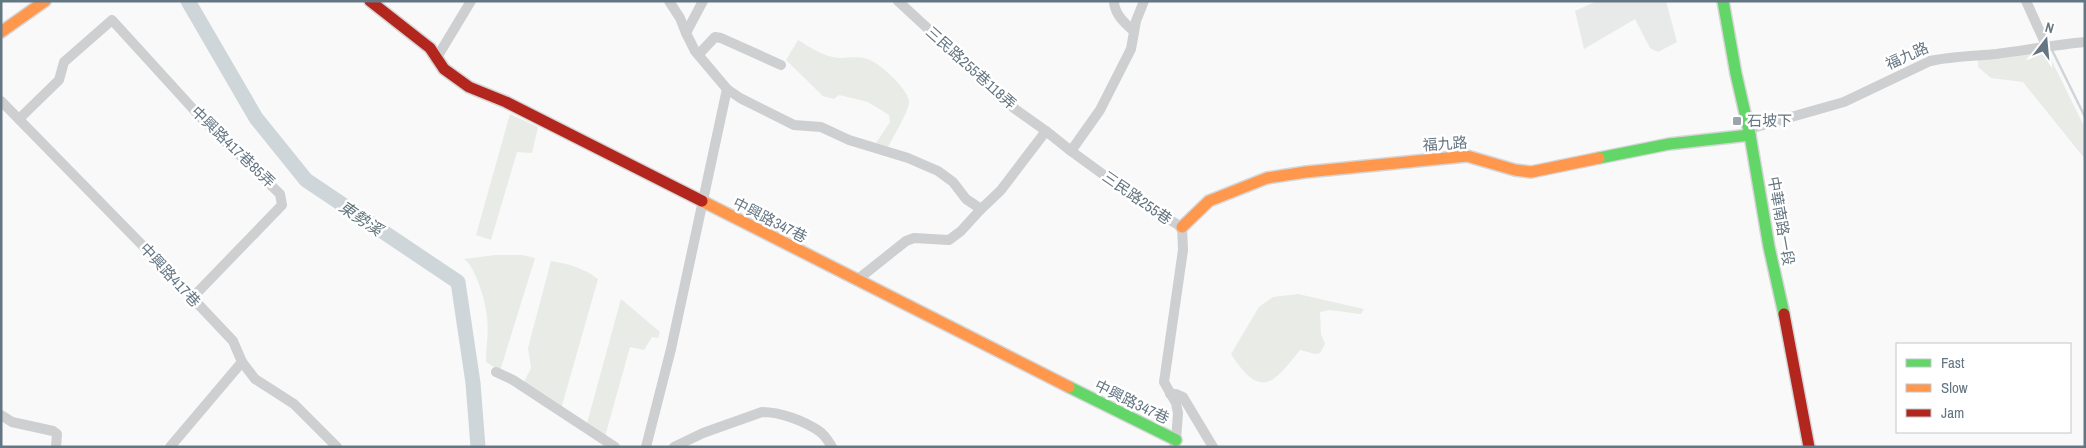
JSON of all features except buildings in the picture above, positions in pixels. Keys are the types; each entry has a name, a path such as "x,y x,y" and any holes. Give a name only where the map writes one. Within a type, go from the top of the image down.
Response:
{"street":[{"path":"1,32 44,1"},
{"name":"中興路347巷","path":"370,1 430,48 444,69 469,87 506,102 1175,443"},
{"path":"436,59 471,1"},
{"path":"669,1 699,54 728,89 740,98 794,125 822,127 849,140 908,158 938,171 952,182 966,199 981,209"},
{"path":"686,33 703,1"},
{"name":"三民路255巷118弄","path":"898,1 1015,109 1071,150"},
{"path":"1114,1 1114,8 1126,25 1134,32"},
{"path":"1071,150 1100,110 1130,49 1144,1"},
{"name":"中華南路一段","path":"1723,1 1736,74 1750,132 1769,247 1786,321 1809,447"},
{"path":"2026,1 2046,45"},
{"name":"中興路417巷85弄","path":"19,119 59,80 64,62 112,20 205,122 282,198 282,205 193,297"},
{"path":"699,54 715,37 781,65"},
{"name":"福九路","path":"1182,227 1209,201 1267,178 1306,172 1467,156 1481,158 1515,170 1528,172 1669,144 1750,132 1844,102 1930,60 1944,57 1996,54 2046,45 2085,42"},
{"path":"646,447 671,349 728,89"},
{"name":"中興路417巷","path":"1,101 193,297 233,342 242,362 255,379 294,404 337,447"},
{"path":"857,280 906,241 914,238 949,240 961,231 1000,190 1046,131"},
{"name":"三民路255巷","path":"1071,150 1149,208 1182,227 1183,250 1164,382 1176,403 1178,413 1175,443"},
{"path":"170,447 242,362"},
{"path":"496,372 513,380 615,447"},
{"path":"1170,394 1176,394 1183,398 1213,447"},
{"path":"674,447 703,433 759,412 771,412 801,421 821,432 832,447"},
{"path":"1,415 12,422 53,430 57,434 56,447"}],"shaded area":[{"path":"1597,1 1666,1 1677,42 1658,52 1650,48 1635,19 1584,49 1575,11"},
{"path":"798,40 828,56 863,58 872,61 899,84 908,97 909,102 904,118 888,147 876,143 890,122 889,115 868,102 839,95 834,99 823,96 786,60"},
{"path":"2045,47 2085,128 2085,159 2023,82 1991,78 1978,67 1978,60"},
{"path":"510,114 538,127 532,153 517,152 491,240 476,235"},
{"path":"495,255 522,255 535,258 500,371 486,362 488,328 485,303 473,269 464,259"},
{"path":"551,261 576,267 598,279 561,409 524,382 531,368 528,348"},
{"path":"1298,294 1364,309 1361,314 1329,310 1320,312 1321,334 1325,344 1320,353 1315,354 1300,350 1282,371 1267,382 1259,382 1251,378 1231,354 1259,307 1273,297"},
{"path":"621,299 660,332 658,338 652,337 644,350 630,347 604,440 586,427"}],"waterway":[{"name":"東勢溪","path":"188,1 256,118 306,180 458,282 473,383 478,447"},
{"path":"2052,50 2085,117"}],"traffic: fast":[{"path":"1723,1 1736,74 1750,135 1769,247 1784,314"},
{"path":"1599,158 1669,144 1750,135"},
{"path":"1069,387 1176,440"}],"traffic: slow":[{"path":"1,32 45,1"},
{"path":"1182,227 1209,201 1267,178 1306,172 1467,156 1515,170 1531,172 1599,158"},
{"path":"702,201 1069,387"}],"traffic: jam":[{"path":"370,1 430,48 444,69 469,87 506,102 702,201"},
{"path":"1784,314 1809,447"}],"place":[{"name":"石坡下","path":"1737,121"}]}
